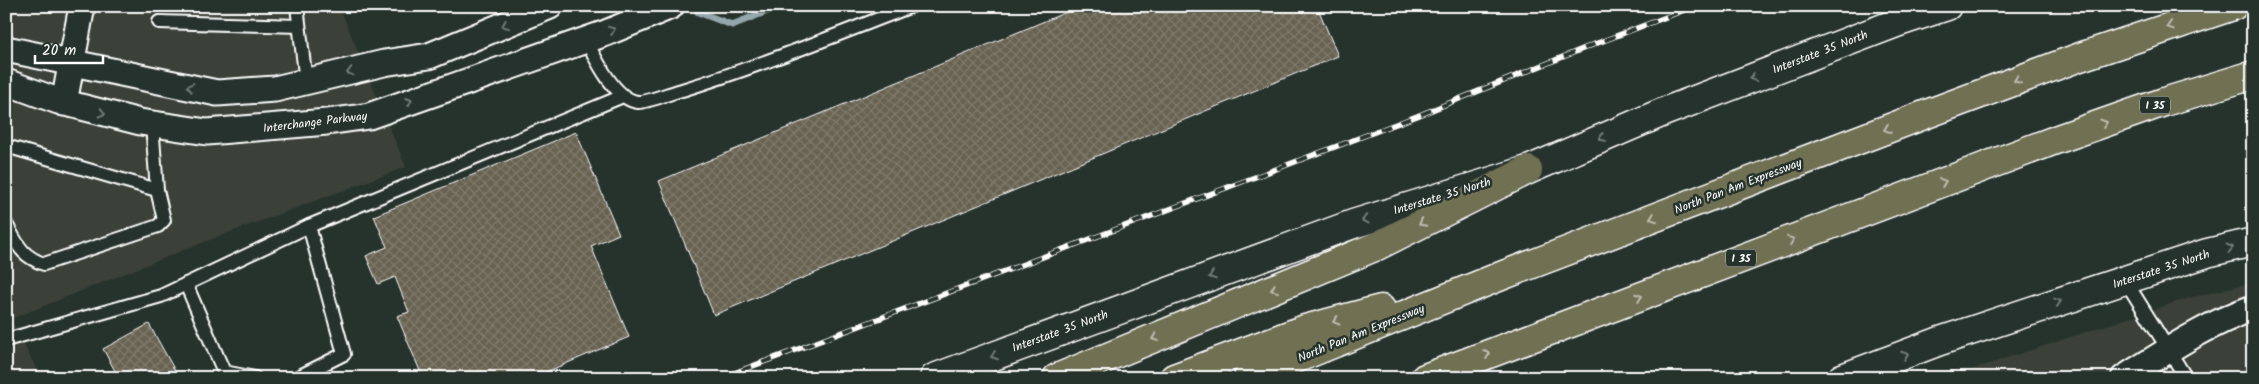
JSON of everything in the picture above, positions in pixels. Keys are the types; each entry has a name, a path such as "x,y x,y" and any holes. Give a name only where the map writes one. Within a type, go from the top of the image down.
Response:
{"highway":[{"name":"North Pan Am Expressway","path":"1248,378 1501,276 2080,57 2233,6"},
{"name":"I 35","path":"1425,378 2058,139 2164,102 2253,75"},
{"path":"1057,378 1377,246 1528,170"},
{"path":"1174,378 1305,329 1501,276"}],"main road":[{"name":"Interstate 35 North","path":"934,378 1353,224 1528,170 1896,14 1947,6"},
{"name":"Interstate 35 North","path":"1842,378 1940,341 2207,253 2253,242"}],"street":[{"path":"64,103 82,6"},
{"path":"6,49 218,93 275,89 384,63 429,56 550,6"},
{"name":"Interchange Parkway","path":"6,82 64,103 152,124 207,132 257,129 369,116 586,40 672,6"},
{"path":"2125,377 2168,349 2233,315 2253,308"}],"lane":[{"path":"297,6 306,82"},
{"path":"586,40 596,60 623,96 638,103 727,76 912,6"},
{"path":"159,22 299,26"},
{"path":"6,340 161,296 309,226 623,96"},
{"path":"6,224 21,252 32,260 44,264 158,226 164,220 157,190 152,124"},
{"path":"6,146 157,190"},
{"path":"296,378 344,354 309,226"},
{"path":"2125,280 2186,378"},
{"path":"186,284 224,372 255,378"}],"shaded area":[{"path":"6,6 339,6 406,167 204,242 11,319 41,378 6,378"},
{"path":"2253,282 2253,378 1946,378 2186,299"}],"building":[{"path":"1081,6 1317,6 1338,56 714,315 659,181"},
{"path":"576,132 619,234 591,246 629,337 532,378 423,378 397,316 409,312 395,277 378,284 366,256 387,247 374,216"},
{"path":"149,324 179,378 119,378 103,349"}],"waterway":[{"path":"698,12 732,25 780,6"}],"railway":[{"path":"721,378 1417,116 1695,6"}]}
